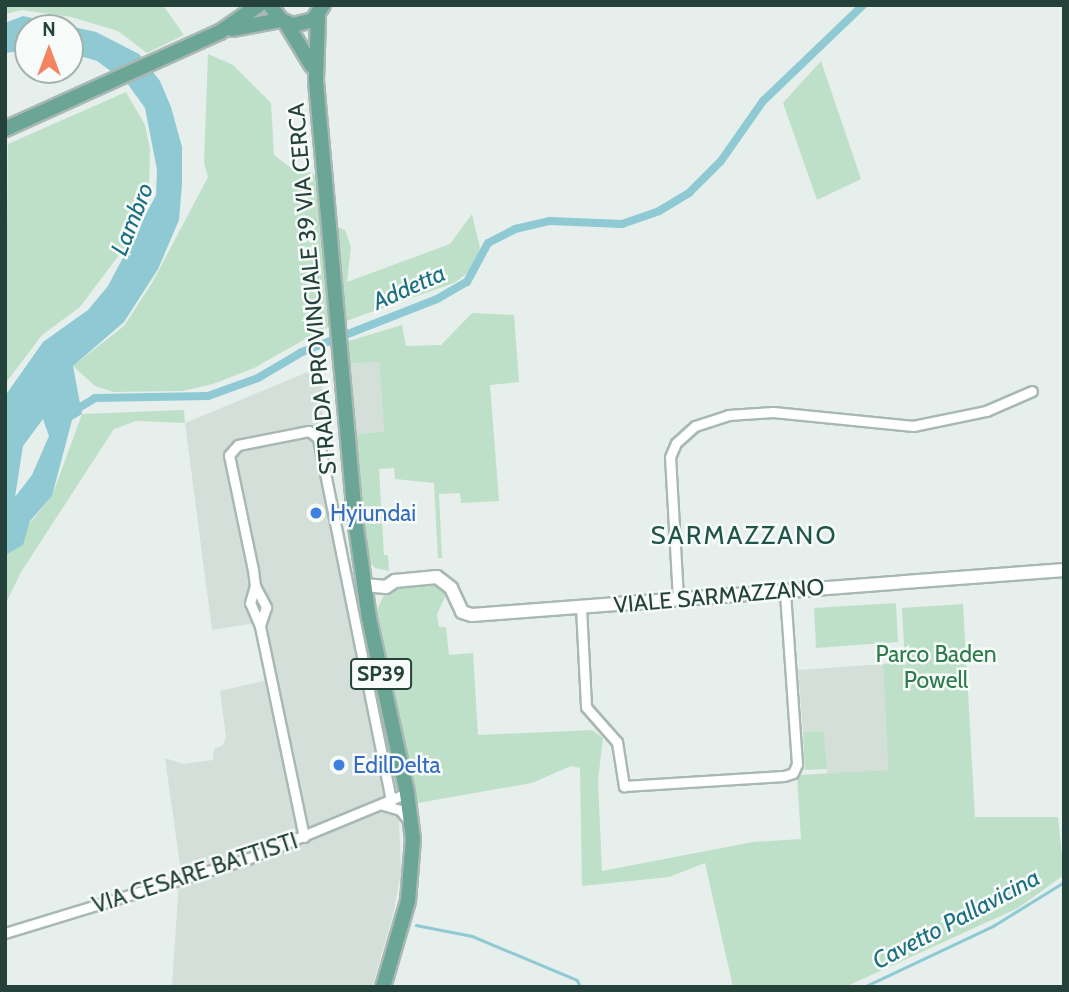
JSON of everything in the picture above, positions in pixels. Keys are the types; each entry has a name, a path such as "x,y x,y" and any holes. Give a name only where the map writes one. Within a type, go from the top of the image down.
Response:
{"main road":[{"path":"5,129 220,32 258,5"},
{"name":"STRADA PROVINCIALE 39 VIA CERCA","path":"270,5 303,46 316,81"},
{"name":"STRADA PROVINCIALE 39 VIA CERCA","path":"284,22 307,23 321,10"},
{"name":"STRADA PROVINCIALE 39 VIA CERCA","path":"321,10 316,81 364,585 412,824 408,901 383,987"},
{"path":"220,32 284,22"}],"street":[{"path":"678,599 670,457 676,443 695,426 728,415 779,412 908,427 989,410 1032,391"},
{"path":"260,626 266,607 255,586 229,454 238,445 309,431 318,438 386,802 400,810 412,824"},
{"name":"VIALE SARMAZZANO","path":"364,585 383,578 395,581 443,579 462,612 472,615 1064,570"},
{"path":"255,586 250,603 260,626 304,837"},
{"path":"581,607 586,707 617,742 624,786 784,776 796,770 785,591"},
{"name":"VIA CESARE BATTISTI","path":"5,933 181,880 304,837 407,793"}],"shaded area":[{"path":"379,362 384,431 354,435 347,364"},
{"path":"322,366 323,427 399,819 401,873 392,919 372,987 172,987 180,865 165,758 183,764 213,760 214,749 223,745 226,737 220,691 268,680 255,623 212,630 185,423"},
{"path":"883,664 888,770 827,774 824,731 803,732 798,670"}],"green space":[{"path":"5,5 163,5 184,35 147,53 118,31 84,21 84,14 50,14 22,10 5,14"},
{"path":"208,54 233,65 271,103 274,155 295,171 313,173 320,184 325,222 345,230 351,247 347,282 450,244 472,214 480,248 472,270 454,283 323,329 254,368 213,384 182,391 113,392 95,386 73,366 124,326 152,283 208,177 204,163"},
{"path":"821,61 861,179 817,200 783,103"},
{"path":"126,92 145,125 150,149 149,191 137,231 80,307 42,335 5,384 8,144"},
{"path":"472,313 514,315 519,382 490,385 499,501 461,503 460,493 439,494 442,558 438,558 434,483 395,479 394,468 379,469 384,555 388,555 389,571 375,568 367,559 354,435 384,431 379,362 347,364 345,342 402,325 406,346 441,345"},
{"path":"184,410 185,423 136,421 114,429 21,572 5,605 5,553 52,496 82,414"},
{"name":"Parco Baden Powell","path":"433,584 447,593 437,614 439,627 446,627 449,655 473,653 478,735 592,730 603,738 598,781 602,871 753,842 801,839 797,775 888,770 883,664 905,662 902,608 963,604 975,817 1058,817 1064,875 1018,908 845,987 733,987 705,863 669,877 582,886 580,768 571,766 532,783 418,803 377,610 384,595 396,587"},
{"path":"896,603 898,642 816,648 814,608"},
{"path":"824,731 827,769 805,770 803,732"}],"water":[{"path":"14,20 14,52 5,53 5,23"},
{"path":"84,29 96,32 139,54 160,81 171,107 182,147 179,220 158,269 124,322 73,366 82,414 72,420 52,496 30,521 23,545 5,555 5,396 43,342 88,310 108,286 156,195 157,170 145,108 127,83 97,61 84,57","holes":["43,419 49,436 32,475 15,497 23,446"]}],"waterway":[{"name":"Addetta","path":"72,412 95,398 208,396 258,378 302,352 437,299 467,282 488,243 515,229 550,221 622,224 659,211 689,193 721,161 763,101 863,5"},
{"name":"Cavetto Pallavicina","path":"864,987 993,926 1064,882"},
{"name":"Cavetto Pallavicina","path":"416,925 472,936 577,980 581,987"}],"place":[{"name":"Hyiundai","path":"316,513"},
{"name":"EdilDelta","path":"339,765"}],"district":[{"name":"SARMAZZANO","path":"744,536"}],"water label":[{"name":"Lambro","path":"132,219"}]}
